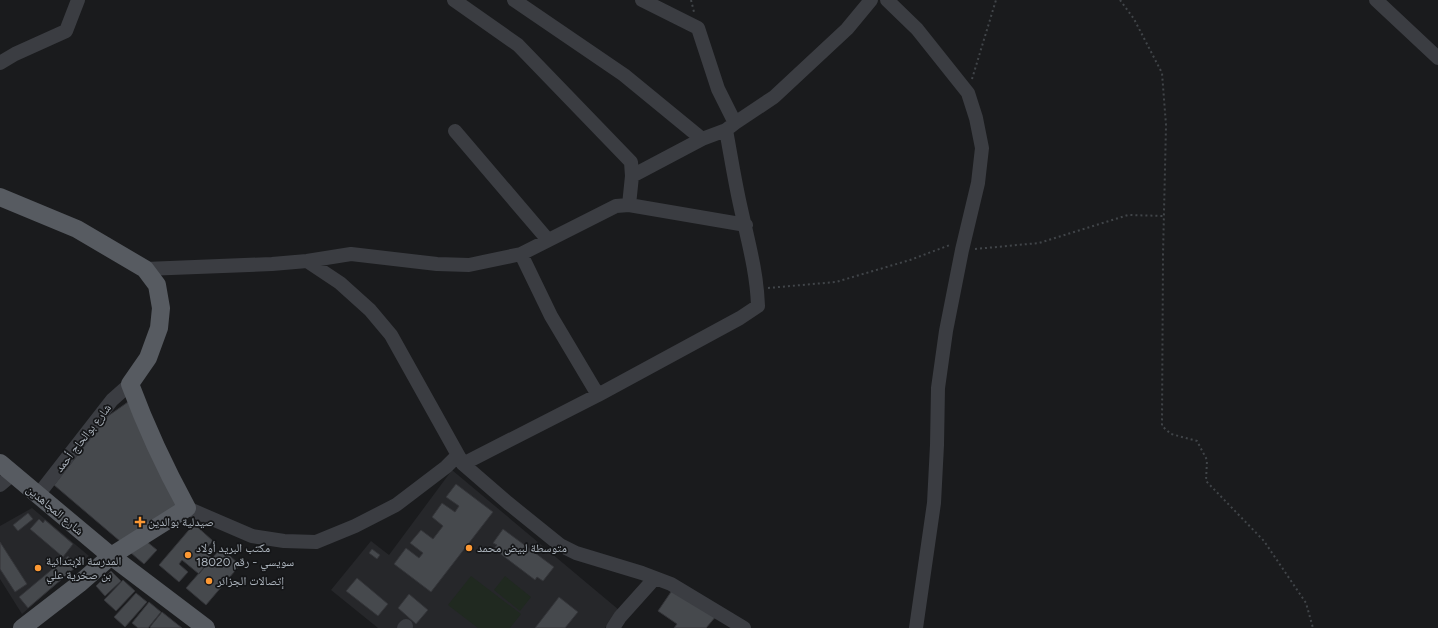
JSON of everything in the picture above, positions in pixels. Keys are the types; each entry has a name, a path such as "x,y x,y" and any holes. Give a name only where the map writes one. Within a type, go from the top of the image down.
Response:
{"main road":[{"path":"0,197 77,229 145,269 157,285 162,308 159,328 148,358 130,384 173,482 187,508 111,556 79,584 22,628"},
{"name":"شارع المجاهدين","path":"0,463 7,480 38,495 111,556 206,628"}],"street":[{"path":"0,63 14,54 66,31 78,0"},
{"path":"454,0 518,45 631,162 632,176 629,205"},
{"path":"514,0 624,75 702,139"},
{"path":"187,508 252,536 284,541 316,542 355,526 396,505 446,466 598,395 740,318 758,306 757,288 746,225 741,210 731,127 698,28 642,0"},
{"path":"632,176 702,139 731,127 774,97 847,30 871,0"},
{"path":"887,0 917,29 968,93 976,118 982,148 978,183 963,245 946,331 938,388 934,503 916,628"},
{"path":"1376,0 1438,58"},
{"path":"455,131 548,240"},
{"path":"145,269 232,266 307,261 350,254 437,264 469,265 521,254 616,206 629,205 746,225"},
{"path":"521,254 551,316 598,395"},
{"path":"307,261 340,282 370,310 391,334 460,460 508,503 560,545 576,553 642,573 671,584 744,628"},
{"name":"شارع بوالحاج أحمد","path":"38,495 112,400 130,384"},
{"path":"613,628 620,617 655,578"}],"path":[{"path":"968,93 996,0"},
{"path":"1120,0 1134,19 1162,73 1166,125 1163,255 1162,426 1171,434 1197,442 1207,460 1206,481 1264,541 1306,603 1312,628"},
{"path":"757,288 836,282 963,245 1039,243 1128,215 1165,216"}],"shaded area":[{"name":"متوسطة لبيض محمد","path":"452,470 619,610 605,628 378,628 331,590 371,541 389,555"},
{"name":"المدرسة الإبتدائية بن صخرية علي","path":"32,508 89,556 22,614 0,579 0,526"},
{"path":"471,576 521,614 510,628 478,628 448,605"},
{"path":"505,576 531,597 520,611 494,590"}],"building":[{"path":"128,402 177,506 121,542 54,485 108,416"},
{"path":"456,484 493,512 431,592 394,564 406,548 419,558 423,553 410,543 421,530 433,539 443,526 432,517 442,503 455,512 459,506 446,497"},
{"path":"28,513 33,519 18,531 13,525"},
{"path":"39,519 43,523 45,520 73,544 63,557 30,529"},
{"name":"مكتب البريد أولاد سويسي - رقم 18020","path":"194,524 213,541 204,551 212,558 199,574 182,560 179,564 188,572 179,582 159,565"},
{"path":"503,529 554,567 543,581 537,577 535,580 494,549 497,545 493,543"},
{"path":"146,541 157,550 144,564 131,553"},
{"path":"0,542 27,584 15,592 0,569"},
{"name":"إتصالات الجزائر","path":"221,548 240,565 206,605 186,588"},
{"path":"372,549 380,555 377,559 369,553"},
{"path":"68,556 77,566 28,608 19,597"},
{"path":"111,571 121,581 105,596 96,586"},
{"path":"357,578 388,604 378,616 346,591"},
{"path":"123,580 135,591 116,611 104,600"},
{"path":"673,589 717,615 706,628 674,628 677,624 658,611"},
{"path":"136,593 147,602 125,627 114,617"},
{"path":"409,594 428,610 416,624 398,608"},
{"path":"559,597 578,612 565,628 535,628"},
{"path":"149,602 161,612 148,628 138,628 132,623"},
{"path":"162,612 182,628 151,628 150,627"}],"place":[{"name":"صيدلية بوالدين","path":"140,522"},
{"name":"متوسطة لبيض محمد","path":"469,548"},
{"name":"مكتب البريد أولاد سويسي - رقم 18020","path":"188,555"},
{"name":"المدرسة الإبتدائية بن صخرية علي","path":"38,568"},
{"name":"إتصالات الجزائر","path":"209,581"}]}
